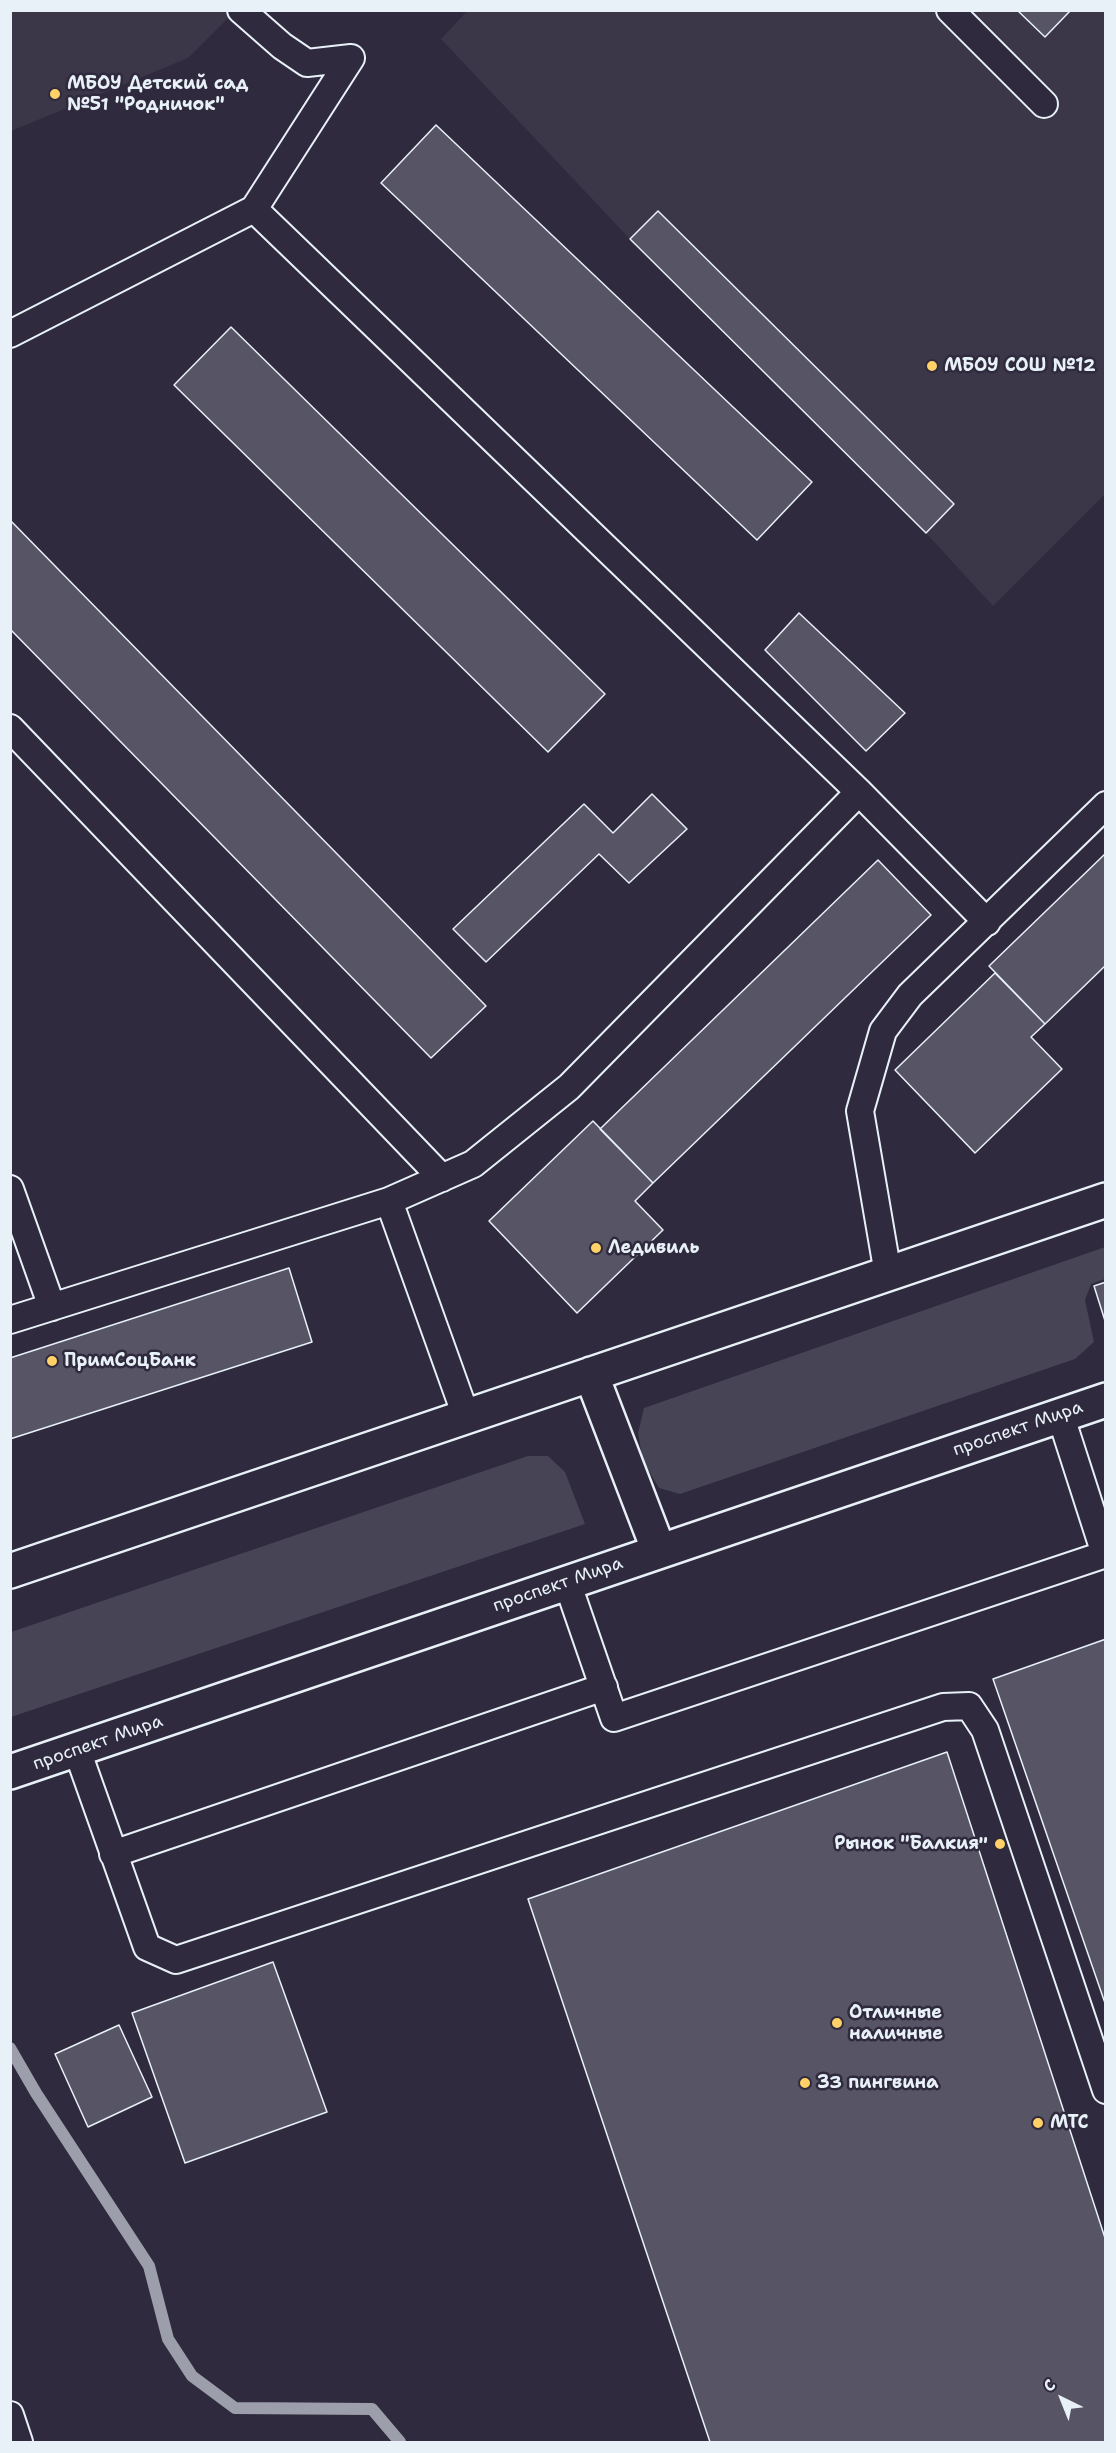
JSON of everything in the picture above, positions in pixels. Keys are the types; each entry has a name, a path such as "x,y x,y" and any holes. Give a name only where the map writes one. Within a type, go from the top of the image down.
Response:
{"street":[{"path":"10,1570 1106,1200"},
{"path":"591,1374 659,1551"},
{"name":"проспект Мира","path":"10,1773 1106,1400"}],"lane":[{"path":"10,334 254,208 351,58 308,63 282,46 241,10"},
{"path":"951,10 1044,104"},
{"path":"254,208 859,792 987,922"},
{"path":"10,728 442,1178"},
{"path":"10,1320 389,1201 473,1164 569,1087 859,792"},
{"path":"888,1274 860,1111 883,1031 909,995 1106,805"},
{"path":"10,1190 52,1307"},
{"path":"389,1201 466,1416"},
{"path":"567,1582 614,1718 1105,1554 1060,1414"},
{"path":"113,1854 604,1687"},
{"path":"77,1750 147,1947 176,1960 943,1707 969,1706 985,1731 1106,2090"},
{"path":"10,2415 19,2442"}],"shaded area":[{"name":"МБОУ СОШ №12","path":"468,10 1105,11 1105,494 993,606 926,533 630,239 441,39"},
{"name":"МБОУ Детский сад №51 \"Родничок\"","path":"11,11 235,11 188,58 11,131"},
{"path":"1105,1247 1105,1279 1091,1284 1085,1300 1094,1342 1075,1359 680,1494 659,1488 643,1461 638,1433 644,1408"},
{"path":"528,1456 548,1456 565,1472 585,1524 11,1717 11,1632"}],"building":[{"path":"1017,10 1071,10 1045,37"},
{"path":"436,125 812,482 757,540 381,183"},
{"path":"658,211 954,504 926,533 630,239"},
{"path":"231,327 605,694 548,752 174,385"},
{"path":"10,520 486,1006 431,1058 10,629"},
{"path":"799,613 905,713 866,751 765,650"},
{"path":"652,794 687,829 629,883 599,854 486,962 453,929 584,804 613,833"},
{"path":"1106,853 1106,965 1045,1024 989,966"},
{"path":"878,860 931,915 653,1183 600,1129"},
{"path":"995,973 1045,1024 1031,1037 1062,1069 975,1153 895,1070"},
{"path":"593,1121 653,1183 635,1201 663,1230 577,1313 489,1221"},
{"path":"289,1268 312,1342 10,1439 10,1358"},
{"path":"1106,1282 1106,1324 1094,1286"},
{"path":"1106,1639 1106,2006 993,1679"},
{"path":"947,1752 1106,2241 1106,2442 710,2442 528,1899"},
{"path":"273,1962 327,2112 185,2163 132,2013"},
{"path":"119,2025 152,2097 88,2127 55,2054"}],"waterway":[{"path":"10,2048 36,2093 149,2266 168,2339 192,2376 235,2408 372,2409 400,2442"}],"place":[{"name":"МБОУ Детский сад №51 \"Родничок\"","path":"55,94"},
{"name":"МБОУ СОШ №12","path":"932,366"},
{"name":"Ледивиль","path":"596,1248"},
{"name":"ПримСоцБанк","path":"52,1361"},
{"name":"Рынок \"Балкия\"","path":"1000,1844"},
{"name":"Отличные наличные","path":"837,2023"},
{"name":"33 пингвина","path":"805,2083"},
{"name":"МТС","path":"1038,2123"}]}
